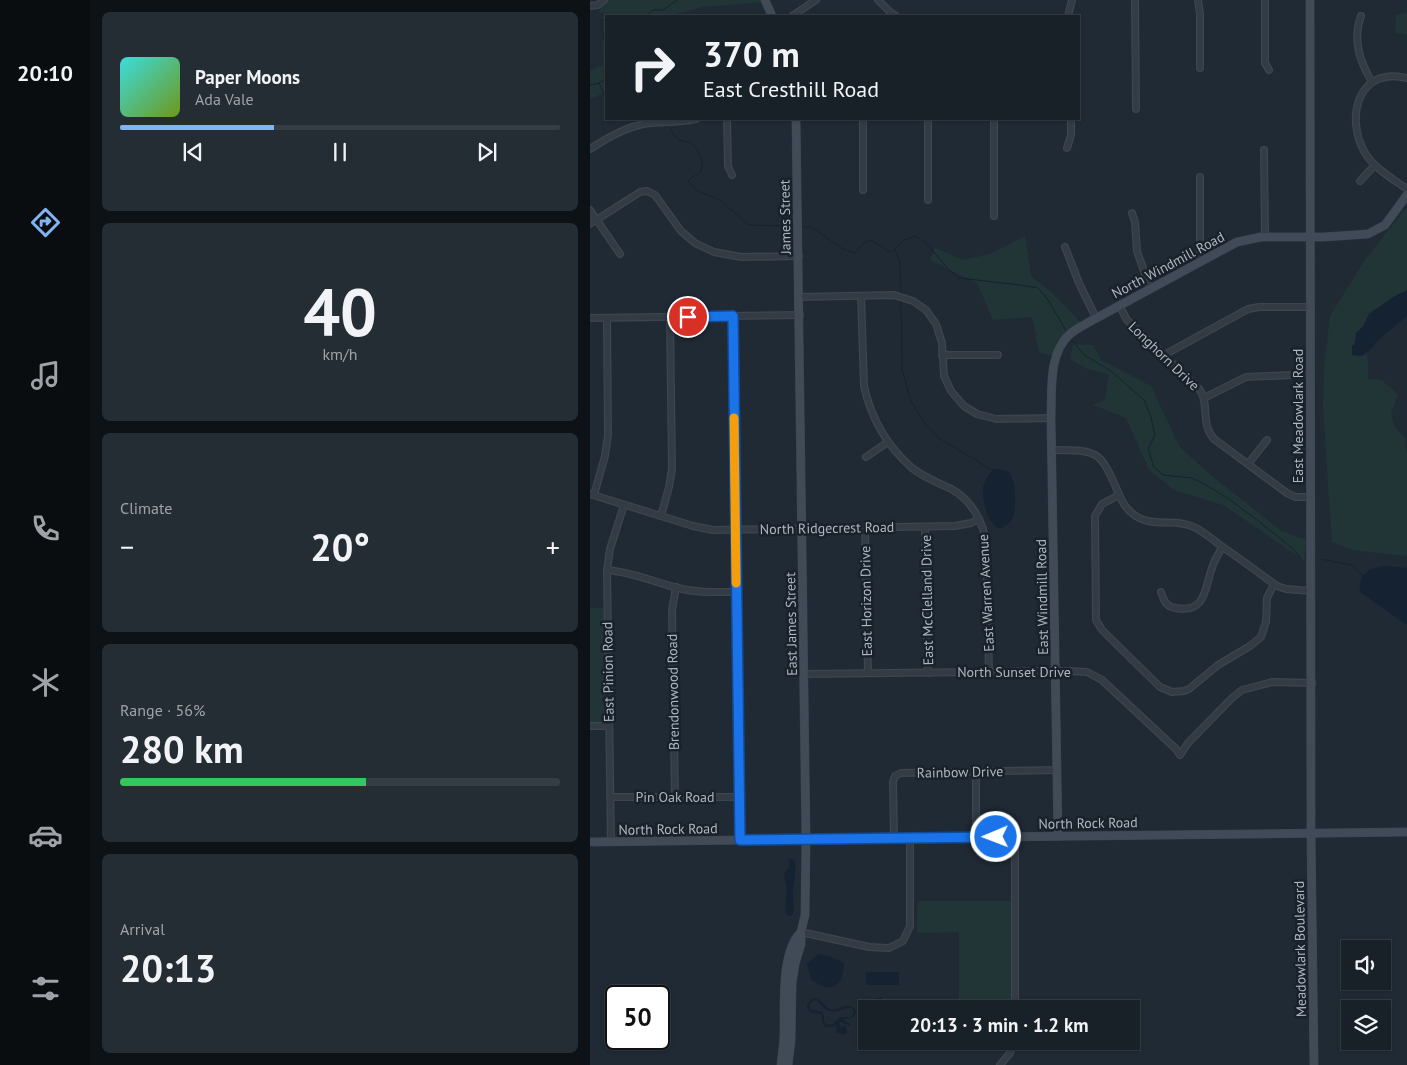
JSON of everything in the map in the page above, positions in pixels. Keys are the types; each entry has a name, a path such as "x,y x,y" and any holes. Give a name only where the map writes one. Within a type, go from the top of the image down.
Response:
{"street":[{"path":"590,6 598,5 604,0"},
{"path":"765,0 772,15"},
{"path":"794,15 816,0"},
{"path":"878,0 894,15"},
{"path":"1068,15 1072,0"},
{"path":"1135,0 1136,109"},
{"path":"1198,0 1200,14 1200,68"},
{"path":"1265,0 1265,63 1269,70"},
{"name":"East Meadowlark Road","path":"1310,0 1311,833"},
{"path":"1361,16 1358,47 1360,59 1372,82"},
{"path":"1407,78 1391,76 1376,79 1372,82 1357,105 1356,120 1358,137 1364,152 1375,165 1407,189"},
{"path":"590,149 620,131 636,126 690,120"},
{"path":"727,120 728,166 732,175"},
{"name":"James Street","path":"796,120 800,315"},
{"path":"863,120 863,190"},
{"path":"928,120 928,200"},
{"path":"994,120 994,216"},
{"path":"1066,148 1071,136 1071,120"},
{"path":"1264,150 1265,237"},
{"path":"1360,181 1375,165"},
{"path":"1200,176 1200,262"},
{"path":"590,224 640,192 646,191 656,195 674,223 689,238 714,252 741,258 799,256"},
{"name":"North Windmill Road","path":"1056,357 1063,343 1072,333 1119,305 1237,242 1251,238 1311,237 1374,232 1389,220 1407,195"},
{"path":"590,210 620,254"},
{"path":"1132,213 1135,222 1137,251 1150,288"},
{"path":"1065,247 1079,283 1096,318"},
{"path":"799,297 894,295 918,304 928,312 936,324 941,337 944,376 950,391 957,400 971,411 986,417 1051,418"},
{"name":"East Warren Avenue","path":"862,296 862,373 874,418 888,442 900,456 920,473 964,498 979,519 984,531 986,544 989,671"},
{"name":"Longhorn Drive","path":"1119,305 1127,320 1198,387 1204,398 1205,422 1208,431 1214,439 1292,496 1311,497"},
{"path":"1164,355 1248,309 1259,307 1311,307"},
{"path":"590,318 800,315"},
{"name":"East James Street","path":"788,1065 791,1041 792,983 801,944 801,932 805,915 806,840 800,315"},
{"path":"733,316 740,840"},
{"path":"661,516 672,472 670,317"},
{"path":"592,494 605,456 608,435 607,318"},
{"path":"942,356 998,355"},
{"name":"East Windmill Road","path":"1056,357 1051,418 1058,836"},
{"path":"1204,398 1246,377 1311,374"},
{"path":"1248,464 1267,440"},
{"path":"866,457 888,442"},
{"path":"1052,450 1082,450 1097,456 1107,466 1127,509 1141,520 1190,525 1274,584 1286,589 1311,591"},
{"name":"North Ridgecrest Road","path":"592,494 700,528 925,527 955,526 971,523 979,519"},
{"path":"1120,495 1102,504 1094,516 1096,620 1102,630 1164,690 1178,692 1189,689 1226,659 1256,642 1265,628 1267,598 1274,584"},
{"name":"East Pinion Road","path":"611,842 607,570 610,549 624,505"},
{"name":"East McClelland Drive","path":"925,527 928,672"},
{"name":"East Horizon Drive","path":"865,528 868,674"},
{"path":"1161,592 1167,606 1184,609 1199,602 1207,590 1214,561 1222,547"},
{"path":"607,570 629,573 676,587 709,592 736,592"},
{"name":"Brendonwood Road","path":"675,797 672,610 676,587"},
{"name":"North Sunset Drive","path":"804,674 989,671 1087,672 1102,680 1176,749 1180,755 1188,743 1242,690 1272,682 1312,683"},
{"path":"590,726 609,726"},
{"name":"Rainbow Drive","path":"894,838 893,782 895,776 901,773 1057,770"},
{"path":"976,772 976,837"},
{"name":"Pin Oak Road","path":"610,797 740,797"},
{"name":"North Rock Road","path":"590,842 1407,832"},
{"name":"Meadowlark Boulevard","path":"1311,833 1314,1065"},
{"path":"1015,837 1015,1000"},
{"path":"801,932 869,947 889,948 903,940 910,926 910,838"},
{"name":"East James Street","path":"781,1065 786,967 797,936 801,932"},
{"path":"1000,1065 1011,1050"}],"shaded area":[{"path":"608,0 762,0 763,2 703,7 671,15 606,15 599,11"},
{"path":"1407,13 1407,35 1395,32 1396,15"},
{"path":"602,17 605,18 605,92 590,99 590,71 603,65"},
{"path":"1407,207 1407,316 1385,333 1366,353 1368,379 1381,380 1398,394 1391,413 1394,426 1405,438 1407,453 1407,556 1352,550 1332,542 1323,407 1324,368 1330,316 1365,260"},
{"path":"1025,236 1031,276 1051,292 1083,325 1071,333 1056,357 1039,352 1032,317 993,320 977,283 930,260 935,248 962,260 990,254"},
{"path":"1073,344 1093,345 1101,360 1151,386 1179,446 1207,472 1280,530 1306,540 1304,560 1223,505 1174,490 1149,470 1126,418 1093,405 1105,400 1109,374 1088,369 1070,359"},
{"path":"590,608 607,608 609,726 590,726"},
{"path":"918,901 1012,901 1012,1000 959,1000 959,932 917,933"}],"water":[{"path":"1407,290 1407,316 1376,342 1364,355 1352,355 1352,346 1355,343 1356,333 1363,326 1369,314 1393,297"},
{"path":"993,469 1009,472 1014,487 1014,515 1008,524 1000,529 989,518 984,500 984,485"},
{"path":"1384,566 1407,568 1407,625 1360,592 1362,577 1365,573"},
{"path":"791,859 795,863 795,871 794,911 790,916 786,914 785,906 785,872 789,868 789,860"},
{"path":"819,954 844,963 841,980 835,986 824,986 811,979 807,963"},
{"path":"866,972 899,972 899,985 866,985"},
{"path":"813,998 822,1002 829,1009 848,1005 854,1008 856,1011 854,1016 850,1018 842,1019 850,1024 850,1026 839,1021 840,1027 846,1026 847,1034 837,1034 836,1024 832,1027 826,1027 822,1022 821,1014 812,1013 808,1010 807,1004","holes":["814,1000 828,1010 837,1011 852,1008 854,1012 851,1017 840,1017 833,1024 827,1025 824,1022 822,1012 810,1009 809,1004"]}],"waterway":[{"path":"647,15 653,10 663,10 677,0"},
{"path":"605,21 602,19 605,47"},
{"path":"590,85 605,80"},
{"path":"599,83 605,94"},
{"path":"671,129 678,139 691,142 700,156 701,172 688,180 694,188 721,201 748,225 791,226"},
{"path":"805,227 812,227 843,249 855,253 869,240 892,252 904,240 915,236 926,243 950,271 959,278 1038,288 1048,300 1067,332"},
{"path":"895,249 900,262 901,292"},
{"path":"901,300 902,370 911,401 924,422 939,438 992,470"},
{"path":"1071,339 1084,355 1111,371 1144,400 1151,417 1155,435 1148,449 1154,467 1163,475 1192,478 1229,499 1292,548 1301,558"},
{"path":"1321,559 1351,565 1363,576"}],"slow traffic":[{"path":"734,418 736,583"}],"route":[{"path":"688,317 733,316 740,840 996,837"}]}
